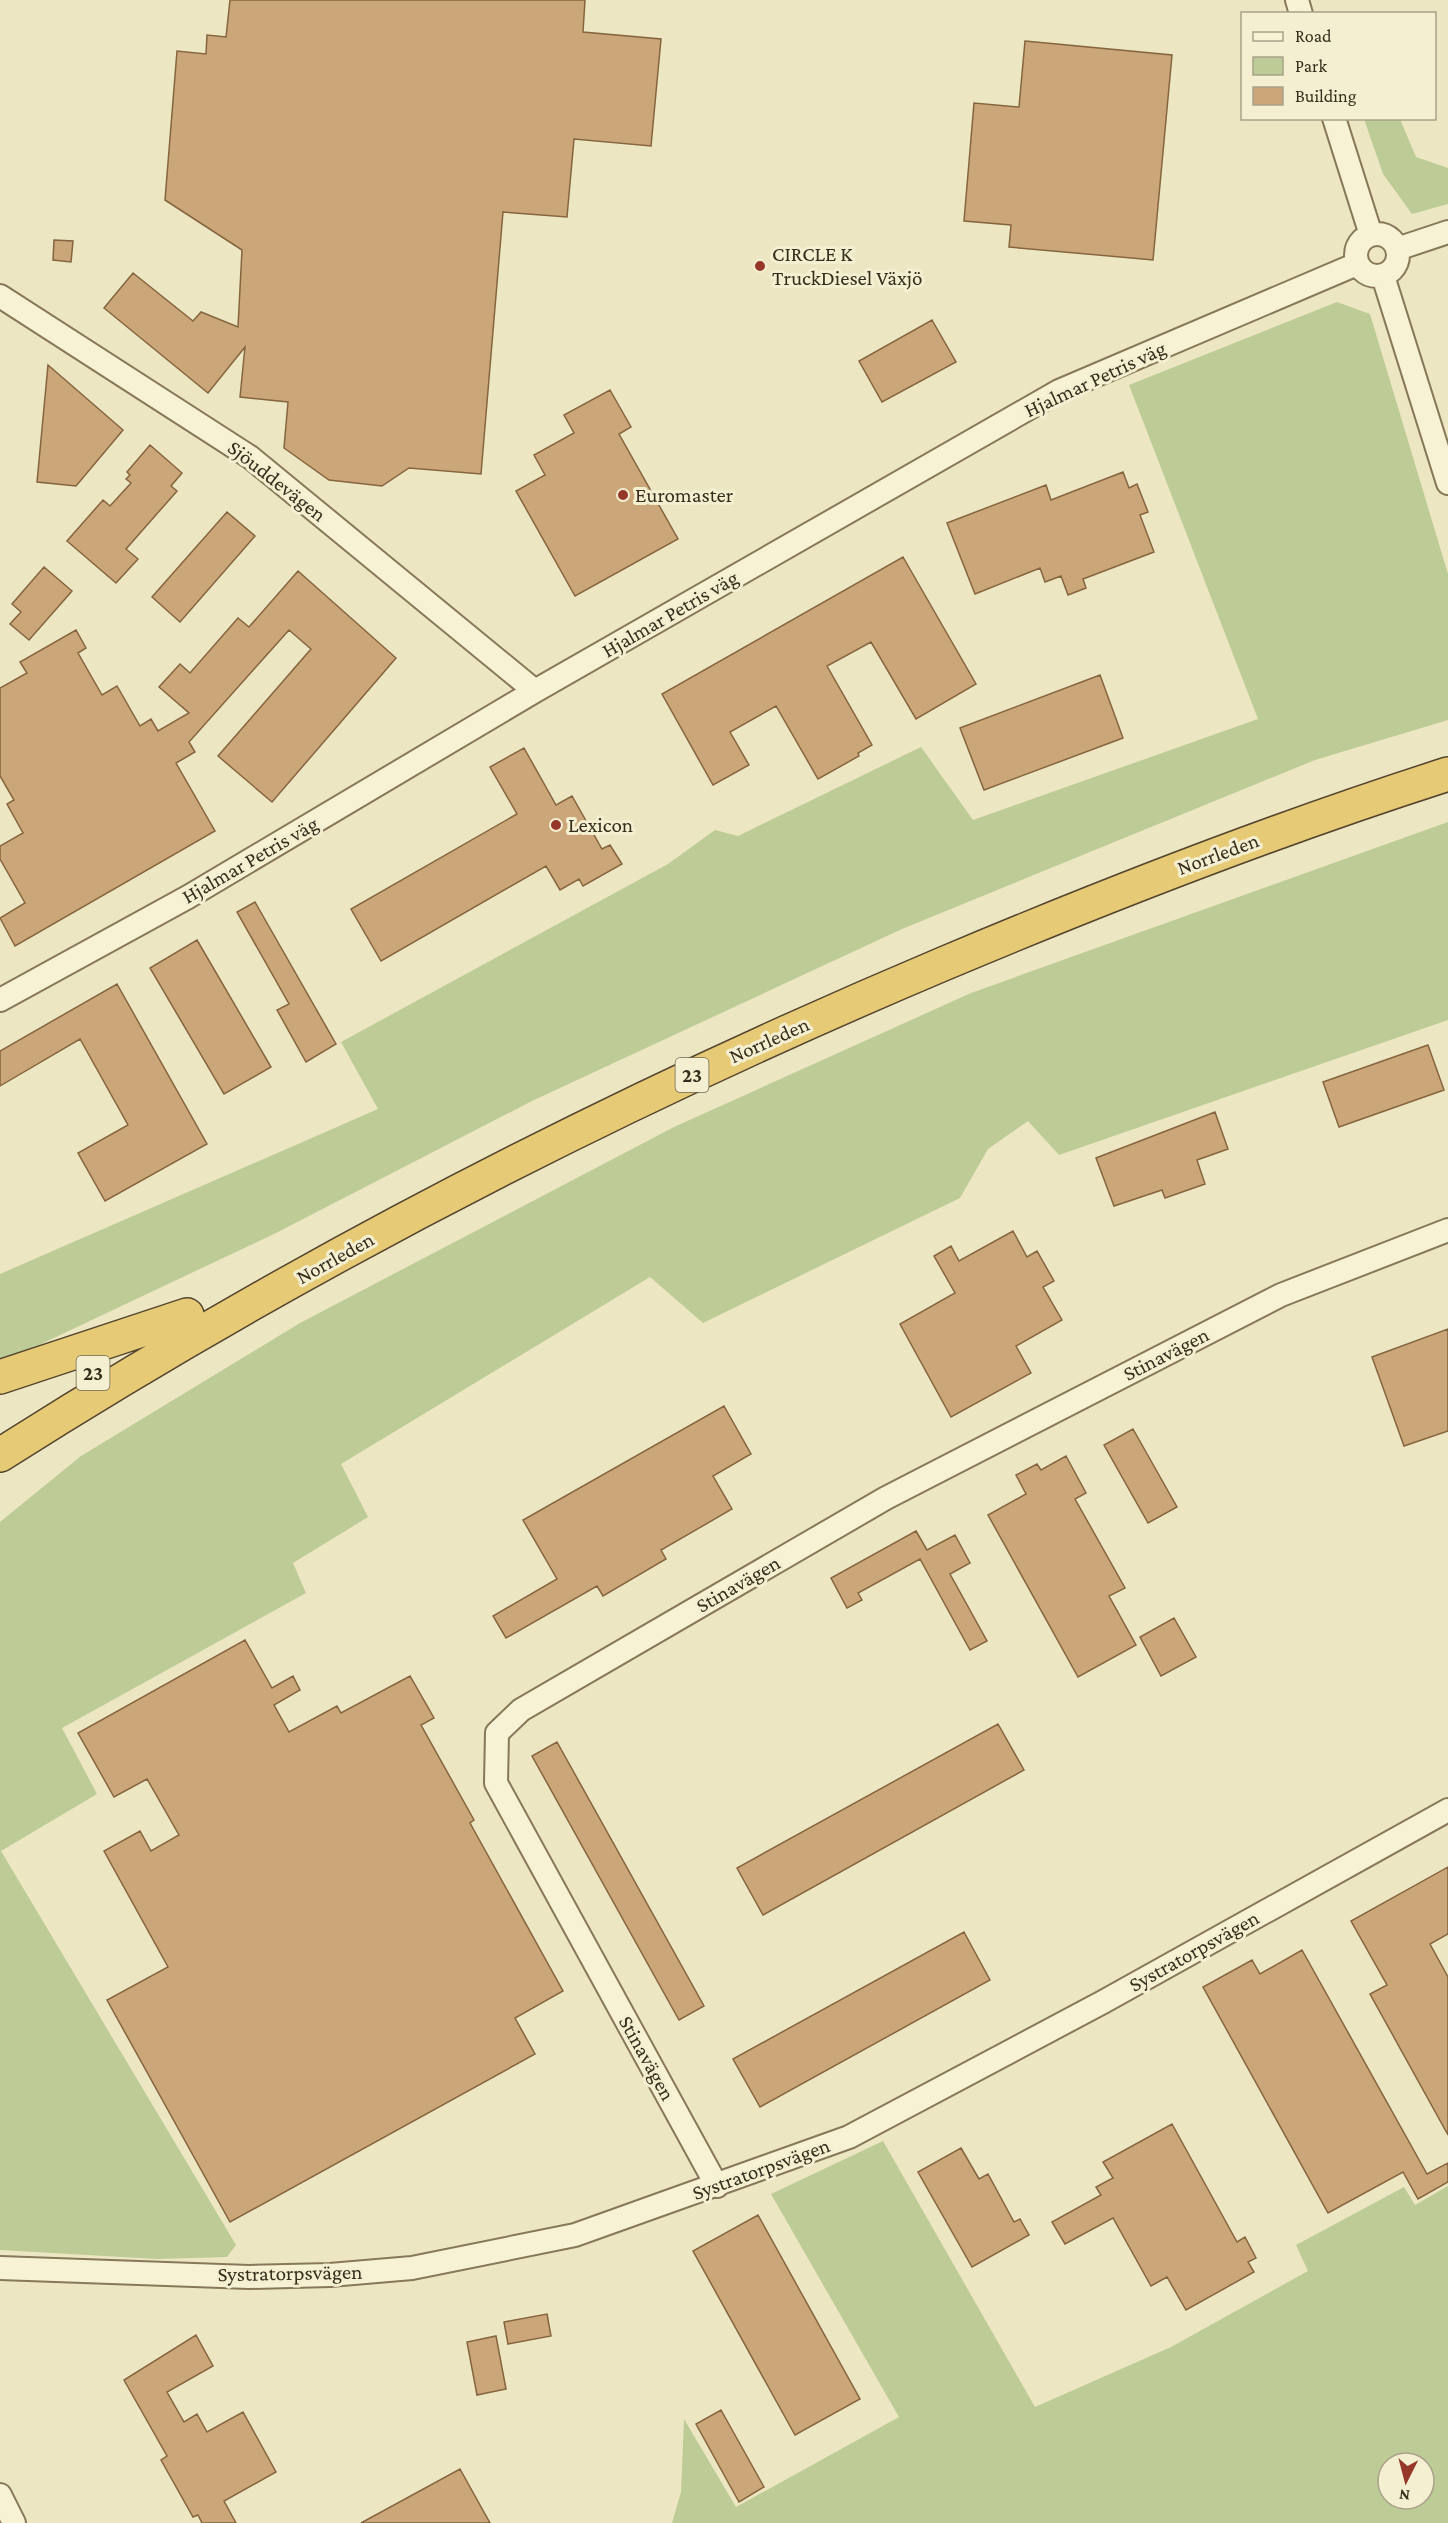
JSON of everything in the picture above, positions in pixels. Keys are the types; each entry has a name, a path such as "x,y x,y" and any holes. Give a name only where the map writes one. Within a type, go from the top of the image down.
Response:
{"highway":[{"name":"Norrleden","path":"0,1430 187,1316 399,1198 833,988 1095,879 1366,779 1448,753"},
{"name":"Norrleden","path":"0,1455 199,1334 376,1235 517,1161 686,1078 842,1007 1072,910 1223,852 1448,774"},
{"path":"0,1377 187,1316"}],"street":[{"path":"1335,120 1371,235"},
{"path":"1397,249 1448,232"},
{"path":"1371,235 1389,238 1397,249 1396,265 1383,276 1365,273 1357,264 1357,246 1371,235"},
{"name":"Hjalmar Petris väg","path":"0,1000 188,897 535,691 1059,391 1357,264"},
{"path":"1383,276 1448,483"},
{"name":"Sjöuddevägen","path":"0,296 250,457 535,691"},
{"name":"Stinavägen","path":"717,2186 496,1783 497,1733 520,1710 886,1498 1281,1295 1448,1230"},
{"name":"Systratorpsvägen","path":"0,2268 249,2277 330,2275 412,2268 575,2235 849,2137 1103,2002 1448,1810"},
{"path":"0,2498 14,2523"}],"green space":[{"path":"1364,120 1400,120 1416,157 1448,168 1448,204 1412,214 1383,174"},
{"path":"1337,302 1370,314 1448,574 1448,720 1315,760 902,929 532,1101 276,1233 22,1353 0,1359 0,1274 378,1109 341,1042 668,864 715,830 738,836 921,747 973,820 1258,719 1129,385"},
{"path":"1448,822 1448,1020 1059,1155 1028,1121 988,1149 960,1198 703,1323 650,1277 341,1464 368,1517 293,1563 306,1593 62,1728 97,1794 1,1851 236,2245 227,2257 157,2259 0,2250 0,1522 81,1456 300,1323 674,1127 971,993"},
{"path":"883,2141 1035,2407 1171,2347 1308,2271 1296,2245 1404,2187 1415,2205 1448,2186 1448,2523 672,2523 681,2492 684,2419 736,2507 899,2417 771,2194"}],"building":[{"path":"230,0 585,0 583,32 661,39 651,146 574,139 567,217 503,212 481,474 409,468 382,486 329,480 284,448 288,402 240,397 245,347 208,393 104,308 133,273 193,321 201,312 238,327 242,250 165,200 177,51 206,54 207,35 226,37"},
{"path":"1025,41 1172,55 1153,260 1009,247 1011,225 964,221 974,103 1019,107"},
{"path":"54,240 73,241 71,262 53,260"},
{"path":"932,320 956,362 882,402 859,361"},
{"path":"48,365 123,430 76,486 37,482"},
{"path":"610,390 631,427 619,434 678,539 575,596 516,491 545,475 534,455 574,433 564,415"},
{"path":"150,445 182,473 171,486 177,491 126,549 138,559 116,583 67,541 103,500 110,506 131,483 126,479 130,475 127,472"},
{"path":"1123,472 1129,488 1137,484 1148,512 1140,515 1154,552 1083,579 1086,588 1068,595 1061,576 1045,582 1040,568 975,594 947,523 1046,485 1051,500"},
{"path":"227,512 255,536 180,622 152,597"},
{"path":"903,557 976,684 916,719 871,642 827,666 872,745 858,753 859,756 818,779 776,706 730,732 749,765 713,785 662,694"},
{"path":"44,567 72,591 29,640 10,624 21,612 12,604"},
{"path":"298,571 396,658 272,802 218,756 311,649 289,630 189,742 195,752 176,763 215,831 15,946 0,918 25,903 0,859 0,846 23,833 7,804 14,800 0,776 0,688 27,673 20,662 76,630 86,648 78,653 102,695 117,686 140,726 151,719 158,731 189,713 159,687 180,664 190,673 238,618 249,627"},
{"path":"1100,675 1123,738 984,790 960,728"},
{"path":"524,748 556,805 572,796 602,849 610,845 622,864 583,886 579,879 560,890 546,866 381,961 351,909 517,814 490,767"},
{"path":"255,902 336,1044 306,1062 277,1010 289,1004 237,912"},
{"path":"197,940 271,1067 224,1094 150,968"},
{"path":"117,984 207,1144 105,1201 78,1153 128,1125 80,1039 0,1086 0,1051"},
{"path":"1428,1045 1444,1090 1339,1127 1323,1082"},
{"path":"1215,1112 1228,1149 1197,1160 1205,1184 1165,1198 1162,1190 1114,1206 1096,1158"},
{"path":"1013,1231 1027,1257 1037,1251 1054,1281 1043,1287 1062,1320 1016,1346 1031,1373 951,1417 900,1324 955,1293 934,1256 951,1246 959,1261"},
{"path":"1448,1329 1448,1431 1404,1446 1372,1357"},
{"path":"724,1406 751,1454 713,1476 732,1509 661,1550 666,1559 603,1596 597,1586 506,1638 493,1616 557,1579 523,1520"},
{"path":"1133,1429 1177,1507 1148,1523 1104,1445"},
{"path":"1066,1456 1086,1493 1075,1499 1125,1588 1109,1596 1136,1645 1078,1677 988,1515 1026,1494 1016,1475 1037,1464 1041,1470"},
{"path":"916,1531 927,1550 955,1535 970,1563 950,1574 987,1641 970,1650 920,1559 858,1593 862,1600 847,1608 831,1578"},
{"path":"1174,1618 1196,1657 1161,1676 1140,1637"},
{"path":"245,1640 272,1688 293,1676 300,1690 274,1705 289,1732 337,1706 341,1713 410,1676 434,1718 421,1725 474,1820 470,1823 563,1991 515,2018 535,2054 230,2222 107,2000 168,1967 104,1851 140,1831 151,1851 179,1835 147,1779 114,1797 78,1733"},
{"path":"998,1724 1024,1770 763,1915 737,1868"},
{"path":"557,1742 704,2006 679,2020 532,1756"},
{"path":"1448,1867 1448,1934 1430,1944 1448,1977 1448,2135 1370,1994 1387,1985 1351,1921"},
{"path":"964,1932 990,1980 760,2107 733,2059"},
{"path":"1302,1950 1427,2174 1448,2163 1448,2182 1418,2199 1403,2172 1328,2213 1203,1987 1252,1960 1260,1974"},
{"path":"1172,2124 1237,2242 1245,2237 1256,2258 1248,2262 1254,2272 1186,2310 1167,2277 1151,2286 1113,2218 1065,2244 1052,2222 1101,2195 1096,2187 1113,2178 1103,2162"},
{"path":"961,2148 979,2179 988,2174 1014,2222 1020,2219 1029,2235 972,2267 918,2172"},
{"path":"758,2215 860,2399 795,2435 693,2251"},
{"path":"547,2314 551,2336 508,2344 504,2322"},
{"path":"196,2335 213,2366 167,2392 184,2422 197,2414 207,2432 243,2412 276,2472 224,2501 236,2523 202,2523 198,2515 193,2517 161,2460 167,2456 124,2380"},
{"path":"496,2336 506,2389 477,2395 467,2342"},
{"path":"721,2410 764,2487 739,2502 696,2424"},
{"path":"460,2469 490,2523 361,2523"}],"place":[{"name":"CIRCLE K TruckDiesel Växjö","path":"760,266"},
{"name":"Euromaster","path":"623,495"},
{"name":"Lexicon","path":"556,825"}]}
